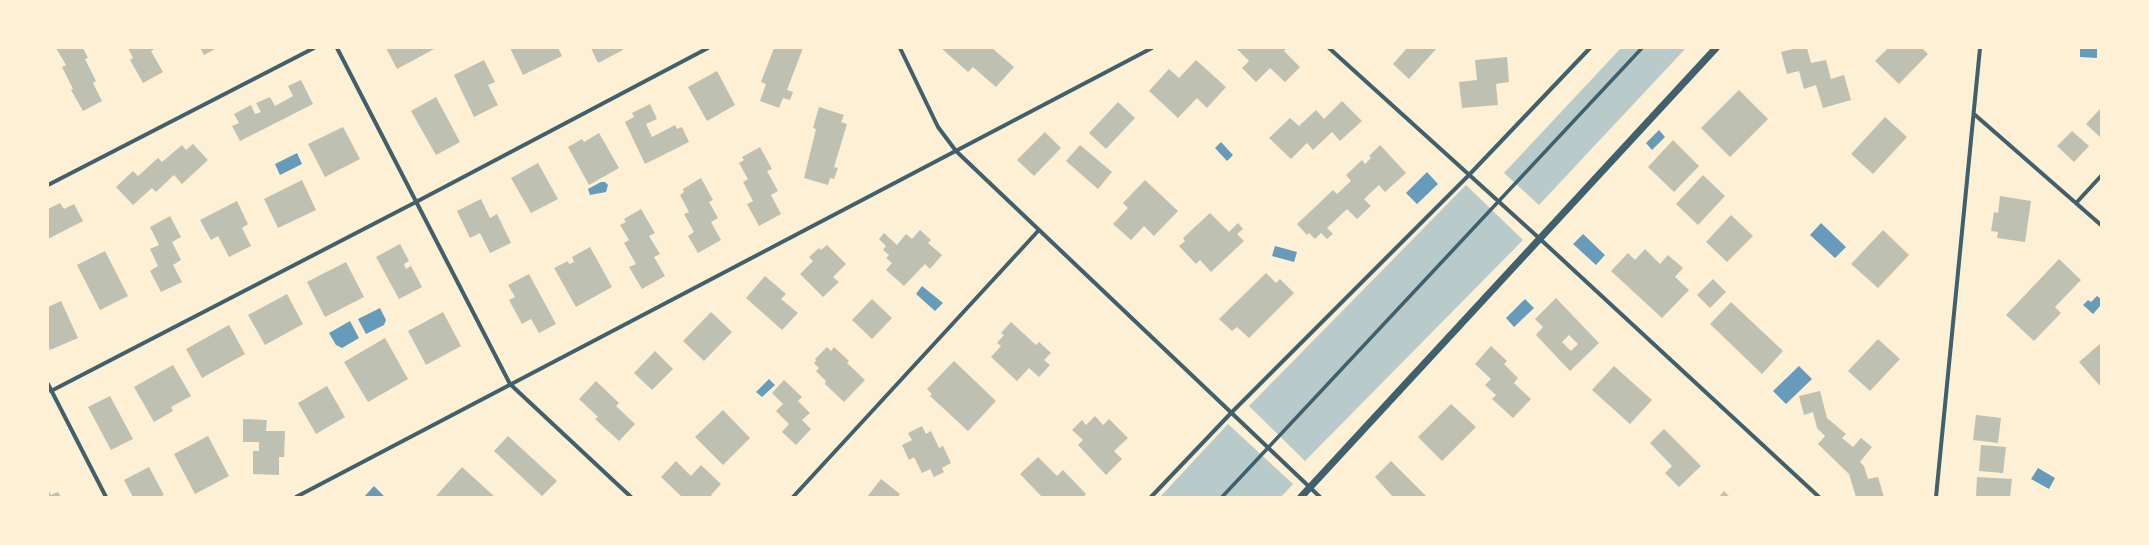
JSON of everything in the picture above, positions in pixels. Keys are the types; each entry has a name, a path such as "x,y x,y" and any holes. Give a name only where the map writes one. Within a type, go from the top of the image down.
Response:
{"street":[{"path":"48,184 314,48"},
{"path":"337,48 510,384 631,497"},
{"path":"52,391 708,48"},
{"path":"900,48 938,127 956,151 1320,497"},
{"path":"296,497 1152,48"},
{"path":"1329,48 1468,176 1498,200 1819,497"},
{"path":"1151,497 1232,412 1468,176 1590,48"},
{"path":"1222,497 1498,200 1642,48"},
{"path":"1301,497 1716,48"},
{"path":"1936,497 1980,48"},
{"path":"1974,114 2077,202 2101,225"},
{"path":"2077,202 2101,176"},
{"path":"793,497 1039,230"},
{"path":"48,384 106,497"}],"shaded area":[{"path":"1621,48 1686,48 1539,205 1504,173"},
{"path":"1466,185 1523,240 1305,461 1249,406"},
{"path":"1228,424 1293,484 1281,497 1160,497"}],"water":[{"path":"2080,48 2097,48 2097,58 2080,57"},
{"path":"1659,130 1665,137 1652,150 1646,143"},
{"path":"1221,142 1233,155 1227,161 1215,148"},
{"path":"297,153 302,164 280,175 275,164"},
{"path":"1427,172 1438,184 1417,204 1406,193"},
{"path":"601,182 605,182 608,185 606,192 590,195 588,189"},
{"path":"1821,223 1846,247 1835,258 1810,235"},
{"path":"1583,234 1605,255 1596,265 1573,244"},
{"path":"1275,246 1297,252 1294,262 1272,256"},
{"path":"922,286 943,303 935,311 916,294"},
{"path":"2097,296 2101,299 2101,305 2093,314 2083,305 2088,300 2091,302"},
{"path":"1525,299 1534,308 1514,327 1506,318"},
{"path":"380,308 386,320 384,325 366,334 358,319"},
{"path":"350,321 359,338 342,348 336,345 329,333"},
{"path":"1799,366 1812,379 1786,404 1773,391"},
{"path":"769,379 775,385 762,397 756,392"},
{"path":"2038,468 2055,478 2049,489 2031,479"},
{"path":"374,486 384,496 364,497"}],"building":[{"path":"56,48 83,48 88,58 85,59 96,81 93,83 102,101 83,111 71,90 73,89 62,67 66,65"},
{"path":"128,48 156,48 151,51 163,72 143,83 130,60 133,58"},
{"path":"200,48 217,48 204,55"},
{"path":"386,48 436,48 397,69"},
{"path":"510,48 558,48 562,56 523,75"},
{"path":"591,48 622,48 623,50 598,63"},
{"path":"774,48 803,48 787,90 793,92 790,100 783,98 779,108 760,101 766,84 761,82"},
{"path":"941,48 992,48 1014,67 996,87 973,67 968,72"},
{"path":"1236,48 1287,48 1284,51 1300,67 1285,82 1270,68 1256,82 1242,68 1249,61"},
{"path":"1407,48 1437,48 1409,79 1393,64"},
{"path":"1797,48 1807,48 1811,63 1826,60 1831,79 1844,75 1851,100 1823,108 1816,85 1804,89 1799,71 1787,74 1781,52"},
{"path":"1888,48 1922,48 1928,54 1899,84 1875,61"},
{"path":"1507,57 1509,82 1496,84 1498,105 1462,108 1459,82 1477,80 1475,60"},
{"path":"484,60 495,82 488,85 498,105 474,117 454,75"},
{"path":"1196,60 1226,87 1207,108 1197,98 1178,118 1149,91 1169,69 1179,78"},
{"path":"717,71 735,105 707,121 688,87"},
{"path":"301,80 313,104 240,141 232,126 239,123 234,114 251,105 255,114 261,112 256,103 270,97 275,106 293,96 288,86"},
{"path":"1739,90 1768,119 1730,157 1701,128"},
{"path":"436,97 460,142 436,155 411,111"},
{"path":"1342,101 1362,121 1340,141 1332,132 1313,150 1307,143 1291,159 1269,138 1290,118 1299,126 1316,110 1324,119"},
{"path":"1118,102 1135,118 1106,149 1089,133"},
{"path":"650,104 657,119 646,124 652,137 675,125 677,129 682,127 689,142 645,164 625,122 634,117 632,113"},
{"path":"819,107 844,115 841,122 847,124 834,167 838,168 834,179 830,178 828,185 804,178 816,129 813,128"},
{"path":"2101,108 2101,138 2086,124"},
{"path":"1885,117 1907,137 1873,174 1851,154"},
{"path":"343,127 360,159 325,177 308,144"},
{"path":"2072,131 2089,146 2074,162 2057,146"},
{"path":"1045,132 1061,148 1034,176 1017,160"},
{"path":"599,133 619,168 589,185 568,147 582,139 584,142"},
{"path":"1673,140 1699,166 1674,192 1648,167"},
{"path":"193,144 208,160 182,184 174,175 156,192 152,188 133,205 116,187 133,171 138,176 158,158 162,162 182,145 186,150"},
{"path":"1080,145 1112,172 1098,189 1066,161"},
{"path":"1380,145 1406,173 1385,192 1379,185 1364,199 1371,206 1357,219 1347,209 1327,228 1333,234 1327,239 1321,233 1315,239 1309,233 1307,235 1297,224 1333,190 1337,194 1351,181 1346,175 1362,160 1365,164 1371,158 1369,156"},
{"path":"760,147 772,169 767,171 778,191 771,195 781,214 759,226 747,204 753,201 743,182 748,179 739,163 744,160 742,157"},
{"path":"538,163 558,199 531,213 511,178"},
{"path":"1703,175 1725,196 1698,225 1676,204"},
{"path":"701,178 713,200 709,202 718,218 711,222 721,240 698,253 688,236 694,232 684,214 689,212 680,195 684,192 683,189"},
{"path":"302,180 316,210 278,228 264,199"},
{"path":"1145,180 1178,211 1154,236 1144,226 1131,240 1113,224 1128,208 1123,203"},
{"path":"2000,196 2031,201 2025,242 1997,238 1998,232 1991,231 1994,212 1998,213"},
{"path":"481,199 490,218 497,214 511,243 490,253 480,233 470,238 457,211"},
{"path":"237,201 248,224 242,228 251,246 229,257 218,236 211,240 200,220"},
{"path":"60,203 64,209 74,204 83,221 48,239 48,209"},
{"path":"641,209 655,233 649,236 660,254 654,257 665,276 642,289 629,267 636,264 624,243 629,240 620,225 626,222 624,219"},
{"path":"1210,213 1229,232 1238,223 1243,229 1237,234 1244,241 1211,272 1200,260 1196,264 1179,246 1185,241 1183,238"},
{"path":"1731,215 1753,236 1727,262 1706,242"},
{"path":"170,216 181,237 172,242 181,260 173,265 182,282 161,292 150,271 158,266 150,249 159,245 150,227"},
{"path":"920,230 931,240 928,243 942,255 930,269 925,264 904,286 886,270 892,263 886,258 889,255 883,250 886,246 879,239 884,233 897,245 906,234 912,239"},
{"path":"1883,230 1909,255 1878,288 1851,264"},
{"path":"400,244 409,261 404,264 406,269 411,266 422,287 399,299 376,257"},
{"path":"827,245 846,264 833,277 839,282 823,297 800,274 813,261 809,257 819,248 821,250"},
{"path":"590,247 612,287 576,307 554,268 568,261 569,264 574,262 572,257"},
{"path":"1645,249 1660,264 1668,255 1683,268 1675,277 1689,290 1662,318 1611,271 1628,253 1635,260"},
{"path":"105,251 128,296 100,310 77,265"},
{"path":"2059,259 2081,280 2055,307 2061,313 2034,341 2006,315"},
{"path":"346,262 364,297 325,317 307,282"},
{"path":"1266,273 1276,283 1280,279 1294,293 1249,338 1237,327 1232,331 1219,319"},
{"path":"529,274 556,324 539,333 531,319 522,324 509,300 515,297 508,285"},
{"path":"765,276 786,294 781,299 798,313 782,330 746,298"},
{"path":"1713,279 1726,292 1710,308 1697,295"},
{"path":"287,294 303,324 265,345 248,315"},
{"path":"1556,298 1599,343 1570,371 1536,335 1543,327 1535,319","holes":["1569,335 1578,344 1571,351 1562,342"]},
{"path":"872,299 892,318 872,339 852,320"},
{"path":"61,301 78,338 50,350 48,345 48,307"},
{"path":"1731,302 1783,351 1762,374 1710,324"},
{"path":"443,312 461,346 426,365 408,331"},
{"path":"711,312 732,332 704,361 683,341"},
{"path":"1011,322 1036,345 1039,342 1051,353 1044,360 1050,365 1039,377 1029,368 1017,381 991,357 1001,346 997,343 1004,335 1001,333"},
{"path":"229,325 245,354 202,378 186,349"},
{"path":"385,338 408,379 368,402 344,362"},
{"path":"1878,339 1900,359 1870,391 1848,371"},
{"path":"2101,343 2101,387 2079,362"},
{"path":"1491,346 1507,361 1504,364 1518,378 1514,383 1531,399 1513,418 1492,399 1496,395 1485,385 1491,379 1475,364"},
{"path":"827,347 831,351 834,347 849,361 847,363 865,380 844,402 825,384 826,381 816,371 819,368 814,363 816,361 815,359"},
{"path":"655,351 673,369 652,390 634,373"},
{"path":"954,361 996,401 968,431 930,396 932,394 927,389"},
{"path":"173,365 191,396 171,407 173,411 154,422 134,387"},
{"path":"1614,366 1652,400 1630,424 1592,390"},
{"path":"784,380 802,397 798,401 810,413 802,420 811,429 796,445 782,432 789,424 776,411 783,404 772,393"},
{"path":"596,381 619,403 616,406 635,424 619,441 595,419 598,417 579,399"},
{"path":"327,386 345,417 316,434 298,403"},
{"path":"1820,391 1827,418 1846,434 1842,438 1853,447 1861,438 1872,447 1860,462 1864,466 1868,479 1878,477 1884,497 1856,497 1849,474 1818,444 1825,436 1817,428 1813,412 1804,415 1799,396"},
{"path":"110,396 133,439 111,450 88,407"},
{"path":"1451,404 1476,427 1442,461 1418,437"},
{"path":"723,410 750,438 723,465 695,437"},
{"path":"1976,415 2001,418 1998,443 1973,440"},
{"path":"1095,416 1103,425 1109,419 1128,438 1114,451 1122,459 1106,475 1078,445 1083,440 1072,430 1082,420 1086,425"},
{"path":"243,419 267,420 266,431 285,431 284,457 279,457 279,475 253,474 253,451 259,451 259,442 243,442"},
{"path":"922,426 926,434 931,431 939,448 943,446 951,463 942,468 944,472 934,477 930,469 922,473 914,457 909,460 902,445 912,440 908,433"},
{"path":"1664,429 1701,466 1679,487 1665,473 1672,466 1650,443"},
{"path":"208,436 229,476 195,494 174,454"},
{"path":"508,436 557,481 542,496 494,451"},
{"path":"1981,445 2006,447 2003,473 1979,471"},
{"path":"1038,457 1057,476 1063,470 1086,494 1083,497 1042,497 1020,474"},
{"path":"676,461 691,476 701,465 721,484 711,495 713,497 682,497 661,477"},
{"path":"1391,461 1427,497 1393,497 1375,477"},
{"path":"149,467 164,495 159,497 133,497 124,480"},
{"path":"462,467 495,497 436,496"},
{"path":"1977,477 2012,479 2010,497 1976,497"},
{"path":"881,479 900,494 898,497 867,497"},
{"path":"48,489 51,495 58,492 61,497 48,497"},
{"path":"1724,491 1730,497 1719,497"}]}
